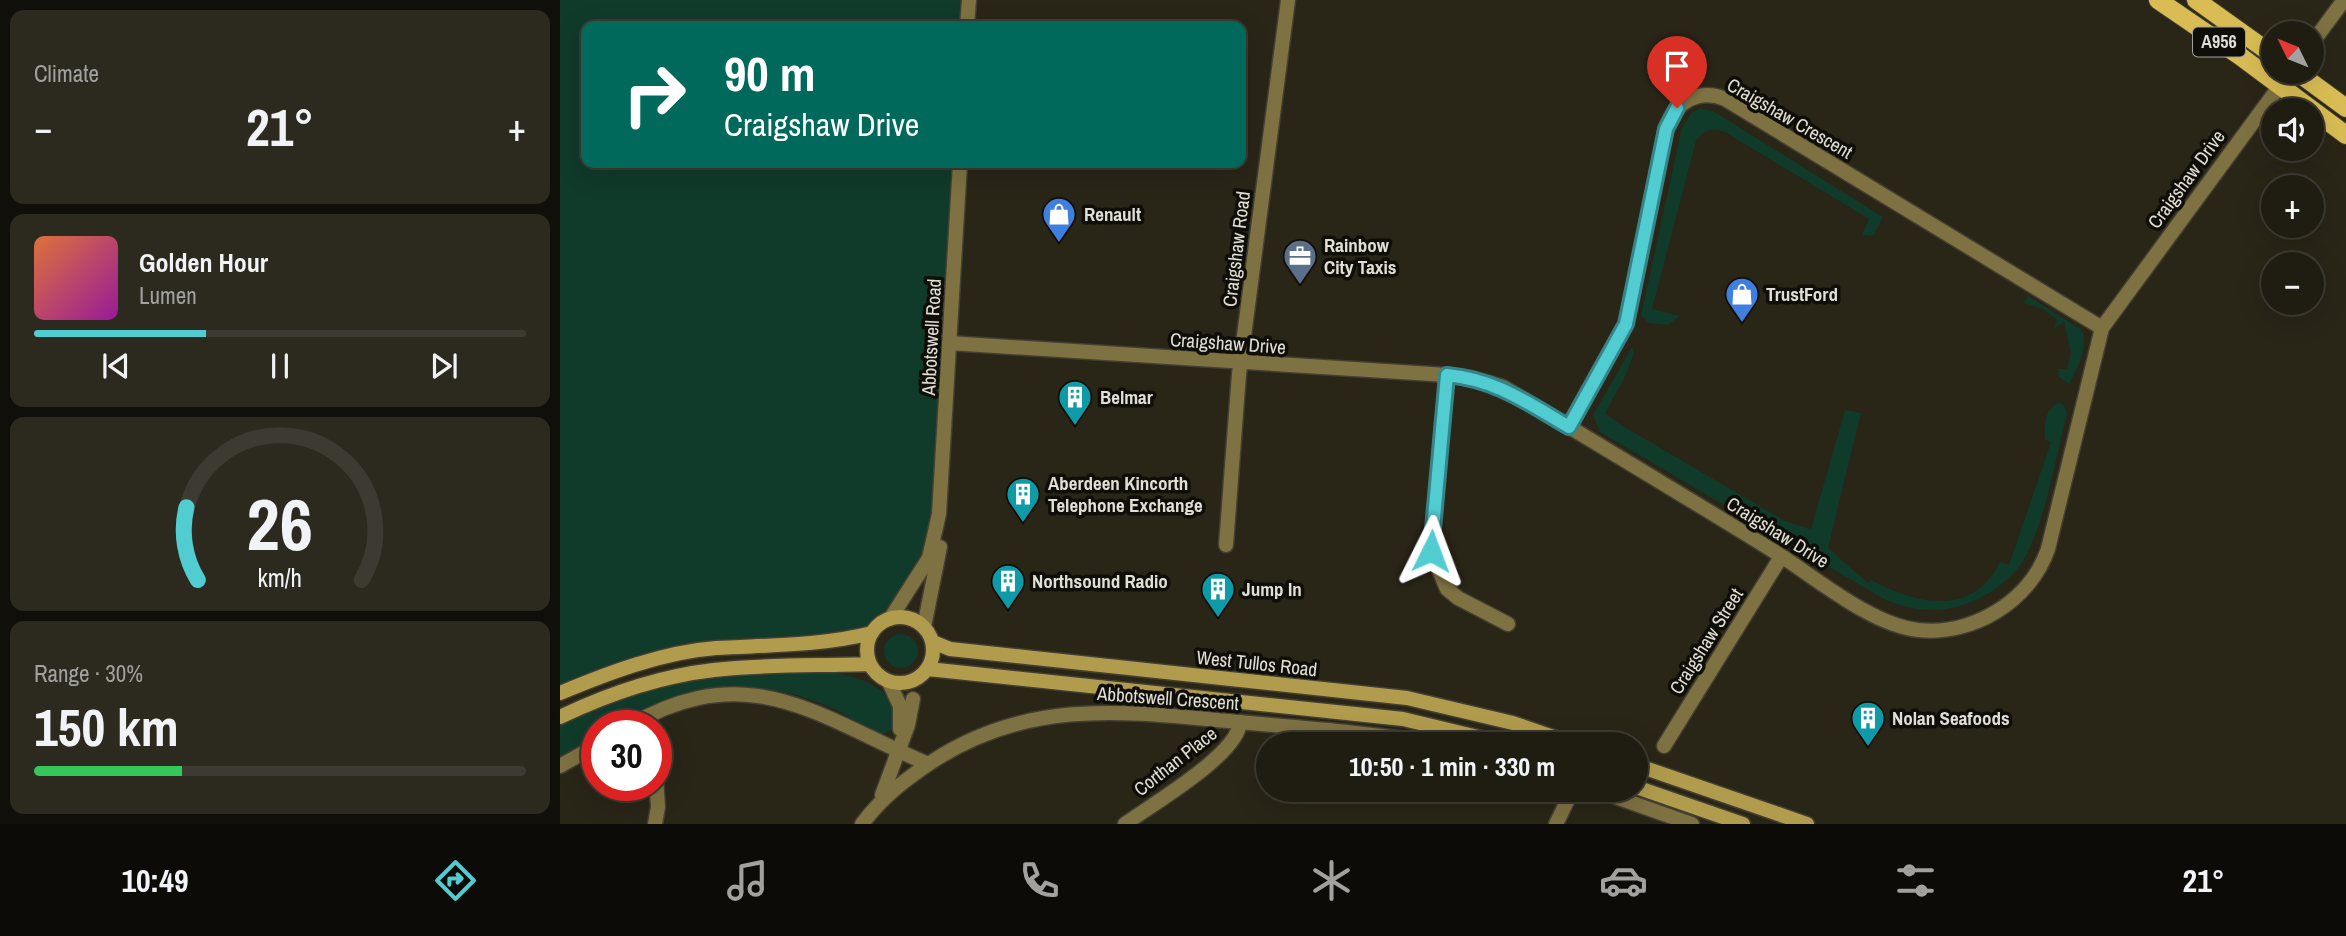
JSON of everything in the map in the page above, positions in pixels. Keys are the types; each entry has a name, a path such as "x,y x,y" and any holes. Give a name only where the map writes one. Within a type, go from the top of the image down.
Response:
{"main road":[{"name":"A956","path":"2158,0 2261,63"},
{"name":"A956","path":"2196,0 2261,46"},
{"name":"A956","path":"2291,84 2346,135"},
{"path":"2313,84 2346,108"},
{"path":"908,618 924,627 933,642 932,660 928,669 911,682 889,682 870,664 868,643 872,634 890,619 908,618"},
{"path":"560,693 611,673 713,648 809,644 872,634"},
{"name":"West Tullos Road","path":"933,642 950,649 1407,698 1513,723 1539,732"},
{"path":"560,717 591,702 652,682 714,670 870,664"},
{"name":"West Tullos Road","path":"928,669 1403,719 1457,732"},
{"path":"1648,769 1807,824"},
{"path":"1648,791 1743,824"}],"street":[{"path":"967,21 969,0"},
{"name":"Craigshaw Road","path":"1226,545 1240,364 1288,0"},
{"path":"2324,27 2344,0"},
{"name":"Craigshaw Drive","path":"949,343 1471,377 1503,387 1896,626 1942,631 1996,613 2018,595 2044,559 2102,328 2281,84"},
{"name":"Craigshaw Crescent","path":"1569,427 1626,324 1666,129 1677,108 1695,96 1707,94 1726,99 2102,328"},
{"name":"Abbotswell Road","path":"939,514 960,168"},
{"path":"1447,375 1431,551 1447,589 1458,598 1508,624"},
{"path":"890,619 929,558 939,514"},
{"path":"924,627 940,548 939,514"},
{"name":"Craigshaw Street","path":"1664,746 1781,556"},
{"name":"Abbotswell Crescent","path":"889,682 901,714 898,752"},
{"path":"659,710 691,700 740,695 766,696 817,711 928,764"},
{"name":"Abbotswell Crescent","path":"876,806 891,778 908,725 913,699"},
{"name":"Abbotswell Crescent","path":"862,824 893,789 958,745 1000,726 1060,714 1115,711 1363,732"},
{"name":"Corthan Place","path":"1125,824 1220,754 1237,735 1240,722"},
{"path":"560,766 581,754"},
{"path":"656,824 658,801"},
{"path":"1556,824 1567,802"},
{"path":"1630,802 1692,824"}],"green space":[{"path":"560,0 969,0 967,21 581,21 581,168 960,168 935,539 884,621 872,633 714,648 560,693"},
{"path":"1701,108 1713,111 1883,217 1873,236 1862,235 1869,219 1725,132 1705,132 1696,141 1652,309 1680,316 1668,325 1649,323 1641,316 1682,127 1692,112"},
{"path":"2028,296 2082,330 2083,351 2069,384 2059,377 2058,369 2067,369 2071,353 2064,322 2053,329 2057,320 2043,309 2024,303"},
{"path":"1632,347 1634,353 1624,379 1605,413 1785,521 1811,529 1845,410 1861,413 1828,548 1868,583 1871,580 1925,600 1959,599 1974,592 1988,580 2000,562 2009,565 2051,442 2045,440 2048,414 2059,403 2064,405 2067,414 2050,485 2027,554 2011,576 2000,585 1988,594 1961,606 1921,610 1882,598 1600,432 1593,415"},
{"path":"901,634 913,639 918,651 913,663 901,668 889,663 884,651 889,639"},
{"path":"812,672 856,678 869,683 892,701 893,729 880,736 840,712 815,701 753,688 691,693 648,710 593,710 669,686 724,677"},
{"path":"581,715 581,747 560,759 560,725"}],"place":[{"name":"Renault","path":"1059,244"},
{"name":"Rainbow City Taxis","path":"1300,286"},
{"name":"TrustFord","path":"1742,324"},
{"name":"Belmar","path":"1075,427"},
{"name":"Aberdeen Kincorth Telephone Exchange","path":"1023,524"},
{"name":"Northsound Radio","path":"1008,611"},
{"name":"Jump In","path":"1218,619"},
{"name":"Nolan Seafoods","path":"1868,748"}],"route":[{"path":"1431,551 1444,384 1447,375 1471,377 1503,387 1569,427 1626,324 1668,120 1677,108"}]}
